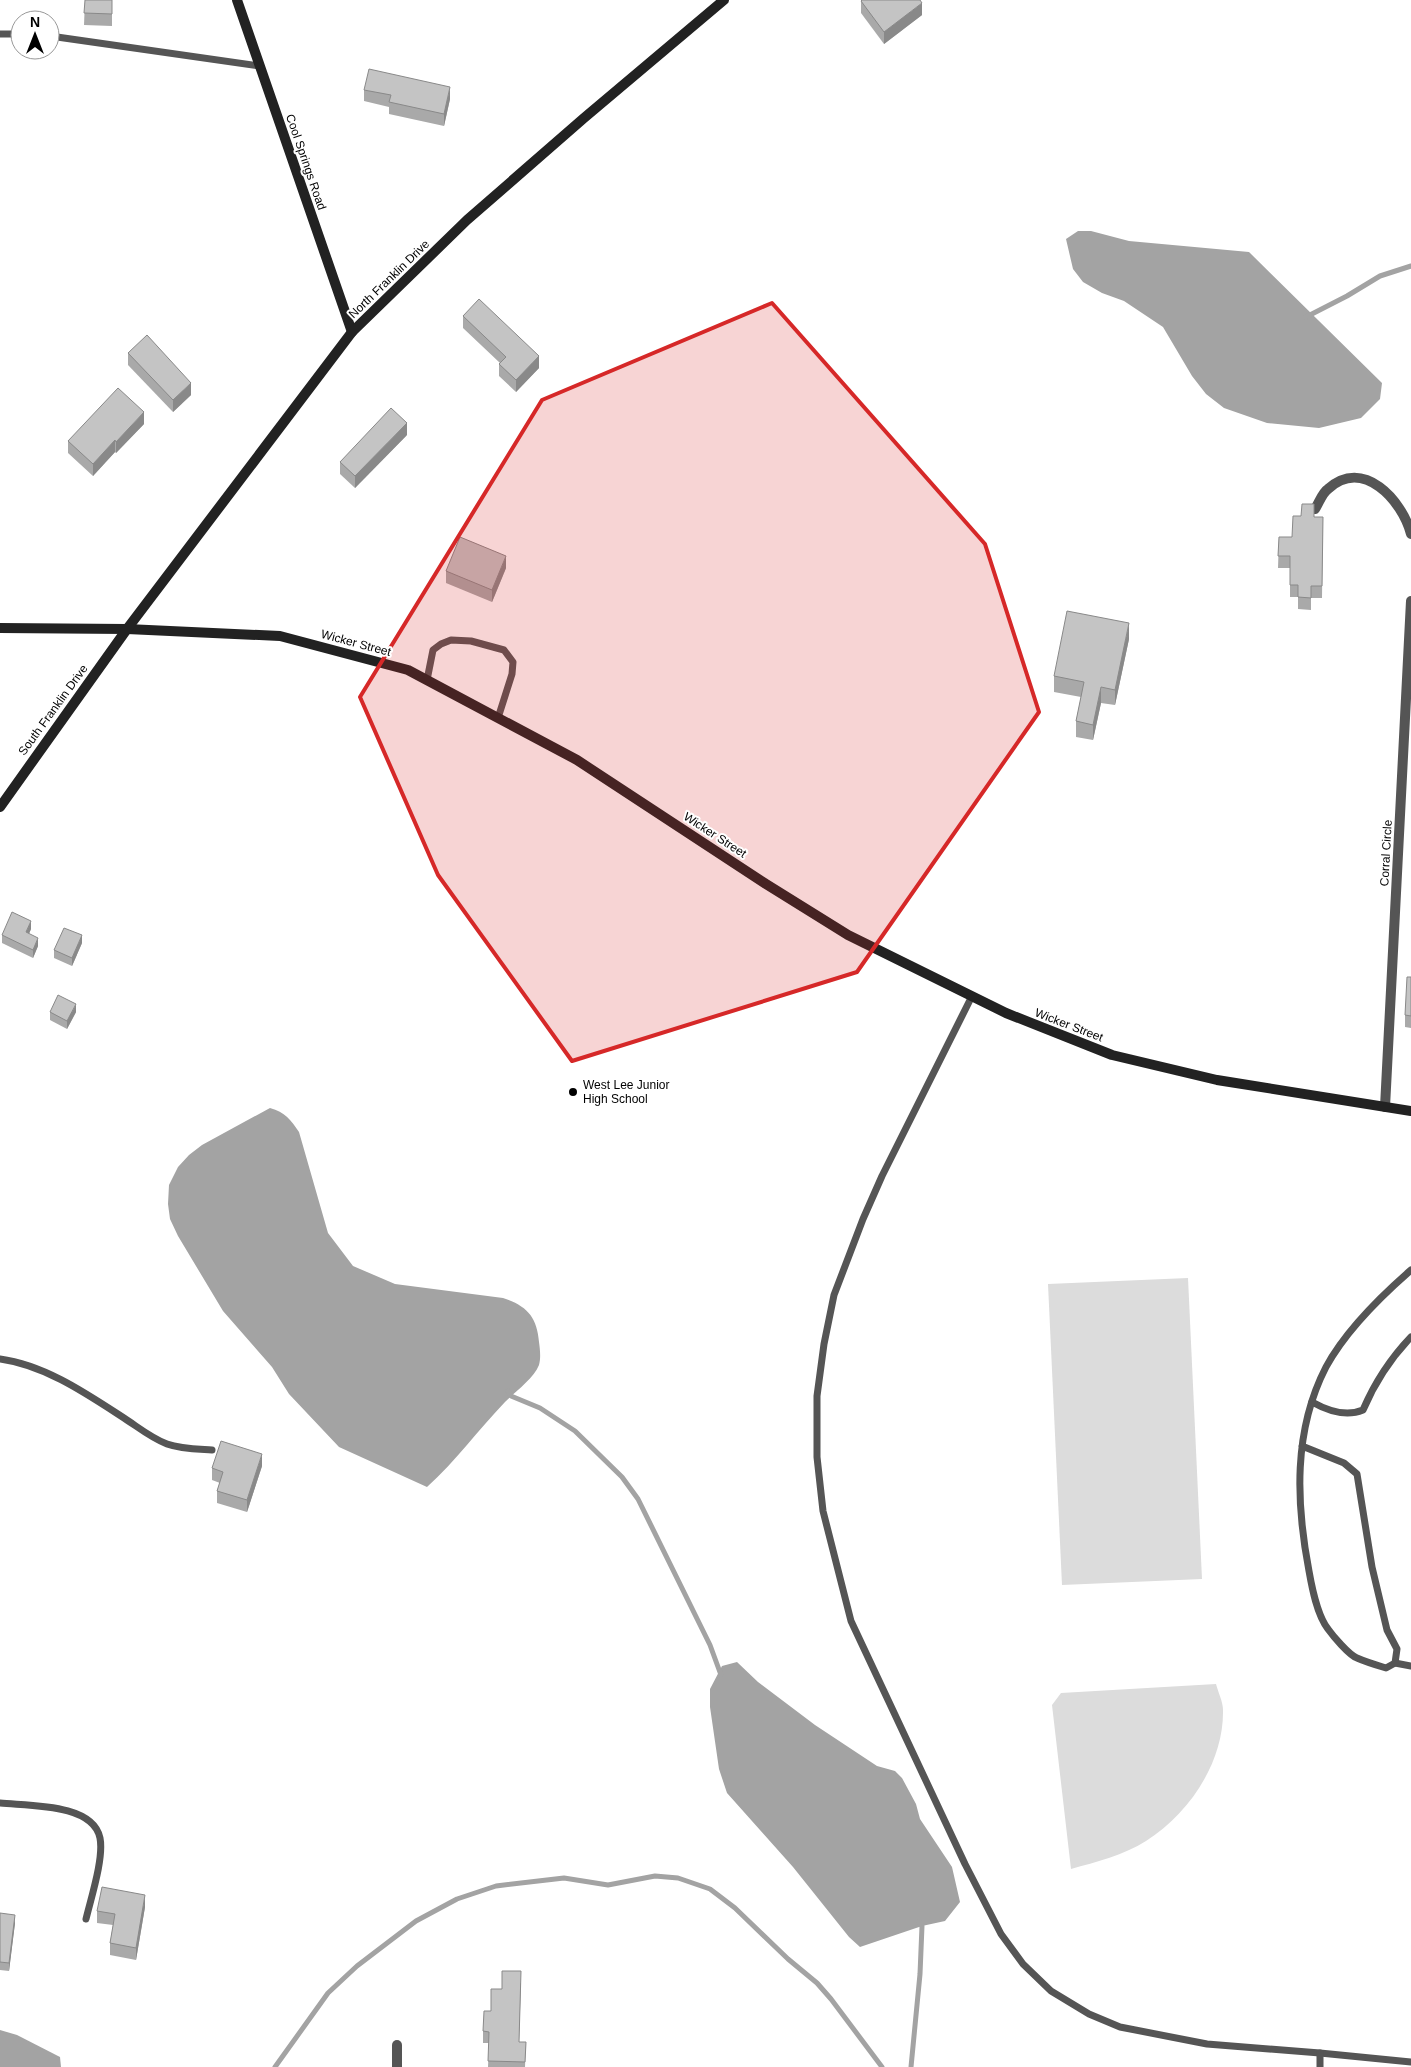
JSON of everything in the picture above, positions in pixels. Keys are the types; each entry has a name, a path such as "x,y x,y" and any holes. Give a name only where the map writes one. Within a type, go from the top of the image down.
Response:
{"main road":[{"name":"Cool Springs Road","path":"237,0 352,332"},
{"name":"North Franklin Drive","path":"127,629 352,332 468,220 591,112 724,0"},
{"name":"Wicker Street","path":"0,628 127,629 280,636 408,670 577,760 766,884 848,934 1006,1013 1112,1055 1217,1080 1411,1112"},
{"name":"South Franklin Drive","path":"0,807 127,629"}],"street":[{"path":"1315,509 1327,489 1342,480 1359,478 1376,483 1389,495 1400,509 1411,534"},
{"name":"Corral Circle","path":"1385,1107 1411,601"},
{"path":"397,2045 397,2067"}],"lane":[{"path":"60,37 259,66"},
{"path":"427,680 434,650 441,644 451,640 470,641 504,650 513,662 512,674 498,718"},
{"path":"972,996 863,1218 834,1295 824,1344 818,1396 817,1457 823,1511 851,1621 965,1864 1001,1934 1023,1964 1051,1991 1089,2014 1120,2027 1207,2044 1320,2052 1397,2064 1411,2062"},
{"path":"1411,1270 1392,1286 1351,1331 1327,1367 1312,1402 1302,1446 1298,1479 1302,1534 1313,1592 1327,1628 1355,1658 1386,1668 1395,1663 1411,1666"},
{"path":"1312,1402 1327,1410 1353,1414 1364,1410 1372,1389 1385,1367 1411,1337"},
{"path":"0,1359 26,1365 59,1379 165,1443 182,1448 212,1450"},
{"path":"1302,1446 1344,1463 1357,1474 1372,1567 1386,1630 1397,1649 1395,1663"},
{"path":"0,1803 68,1811 83,1817 96,1826 100,1839 99,1864 86,1918"},
{"path":"1320,2052 1320,2067"}],"highlighted area":[{"path":"772,303 985,544 1039,712 857,972 572,1061 438,875 360,697 542,400"}],"shaded area":[{"path":"1078,231 1091,231 1129,241 1249,252 1382,383 1380,399 1361,418 1319,428 1267,423 1224,408 1206,394 1192,376 1163,327 1124,301 1102,293 1083,282 1073,269 1066,239"},
{"path":"270,1108 287,1117 299,1132 328,1233 353,1266 395,1284 503,1298 524,1309 533,1319 536,1326 540,1354 537,1370 505,1402 448,1467 427,1487 339,1447 289,1394 272,1367 223,1311 178,1236 170,1219 168,1204 169,1185 178,1167 202,1145"},
{"path":"1188,1278 1202,1579 1062,1585 1048,1284"},
{"path":"737,1662 758,1682 815,1725 877,1766 895,1771 902,1778 916,1804 920,1819 952,1867 960,1902 945,1921 922,1926 860,1947 849,1937 793,1867 727,1793 719,1769 710,1707 710,1689 722,1666"},
{"path":"1216,1684 1223,1710 1222,1729 1210,1767 1190,1801 1162,1830 1146,1841 1110,1858 1071,1869 1052,1705 1061,1693"},
{"path":"0,2030 17,2035 60,2057 61,2067 0,2067"}],"building":[{"path":"85,0 112,0 112,14 84,13"},
{"path":"862,0 920,0 922,3 884,32"},
{"path":"369,69 450,87 444,114 389,102 391,95 364,90"},
{"path":"479,299 539,356 516,380 499,364 506,357 463,316"},
{"path":"147,335 191,383 173,400 128,353"},
{"path":"118,388 144,412 93,464 68,441"},
{"path":"391,408 407,423 355,476 340,462"},
{"path":"1302,504 1314,504 1314,517 1323,517 1322,586 1311,586 1311,598 1298,597 1298,585 1290,585 1290,556 1278,556 1279,537 1292,537 1293,516 1301,516"},
{"path":"460,537 506,556 492,590 446,571"},
{"path":"1067,611 1129,623 1115,690 1101,687 1093,725 1076,721 1084,682 1054,676"},
{"path":"12,912 31,921 26,932 38,938 33,950 2,935"},
{"path":"64,928 82,935 72,958 54,950"},
{"path":"1407,977 1411,977 1411,1016 1405,1015"},
{"path":"58,995 76,1004 67,1021 50,1012"},
{"path":"221,1441 262,1454 247,1500 217,1491 223,1472 212,1468"},
{"path":"102,1887 145,1895 136,1948 110,1943 115,1914 97,1911"},
{"path":"0,1913 15,1915 9,1963 0,1962"},
{"path":"502,1971 521,1971 519,2042 526,2042 525,2062 488,2061 489,2032 483,2031 484,2011 491,2011 491,1989 502,1989"}],"waterway":[{"path":"1306,317 1347,296 1380,276 1411,266"},
{"path":"508,1391 511,1396 540,1408 575,1431 622,1477 638,1499 710,1645 721,1675"},
{"path":"275,2067 328,1993 357,1966 416,1921 457,1899 496,1886 564,1878 608,1885 655,1876 678,1878 710,1889 735,1908 788,1959 817,1983 882,2067"},
{"path":"911,2067 920,1974 922,1926 919,1922"}],"place":[{"name":"West Lee Junior High School","path":"573,1092"}]}
